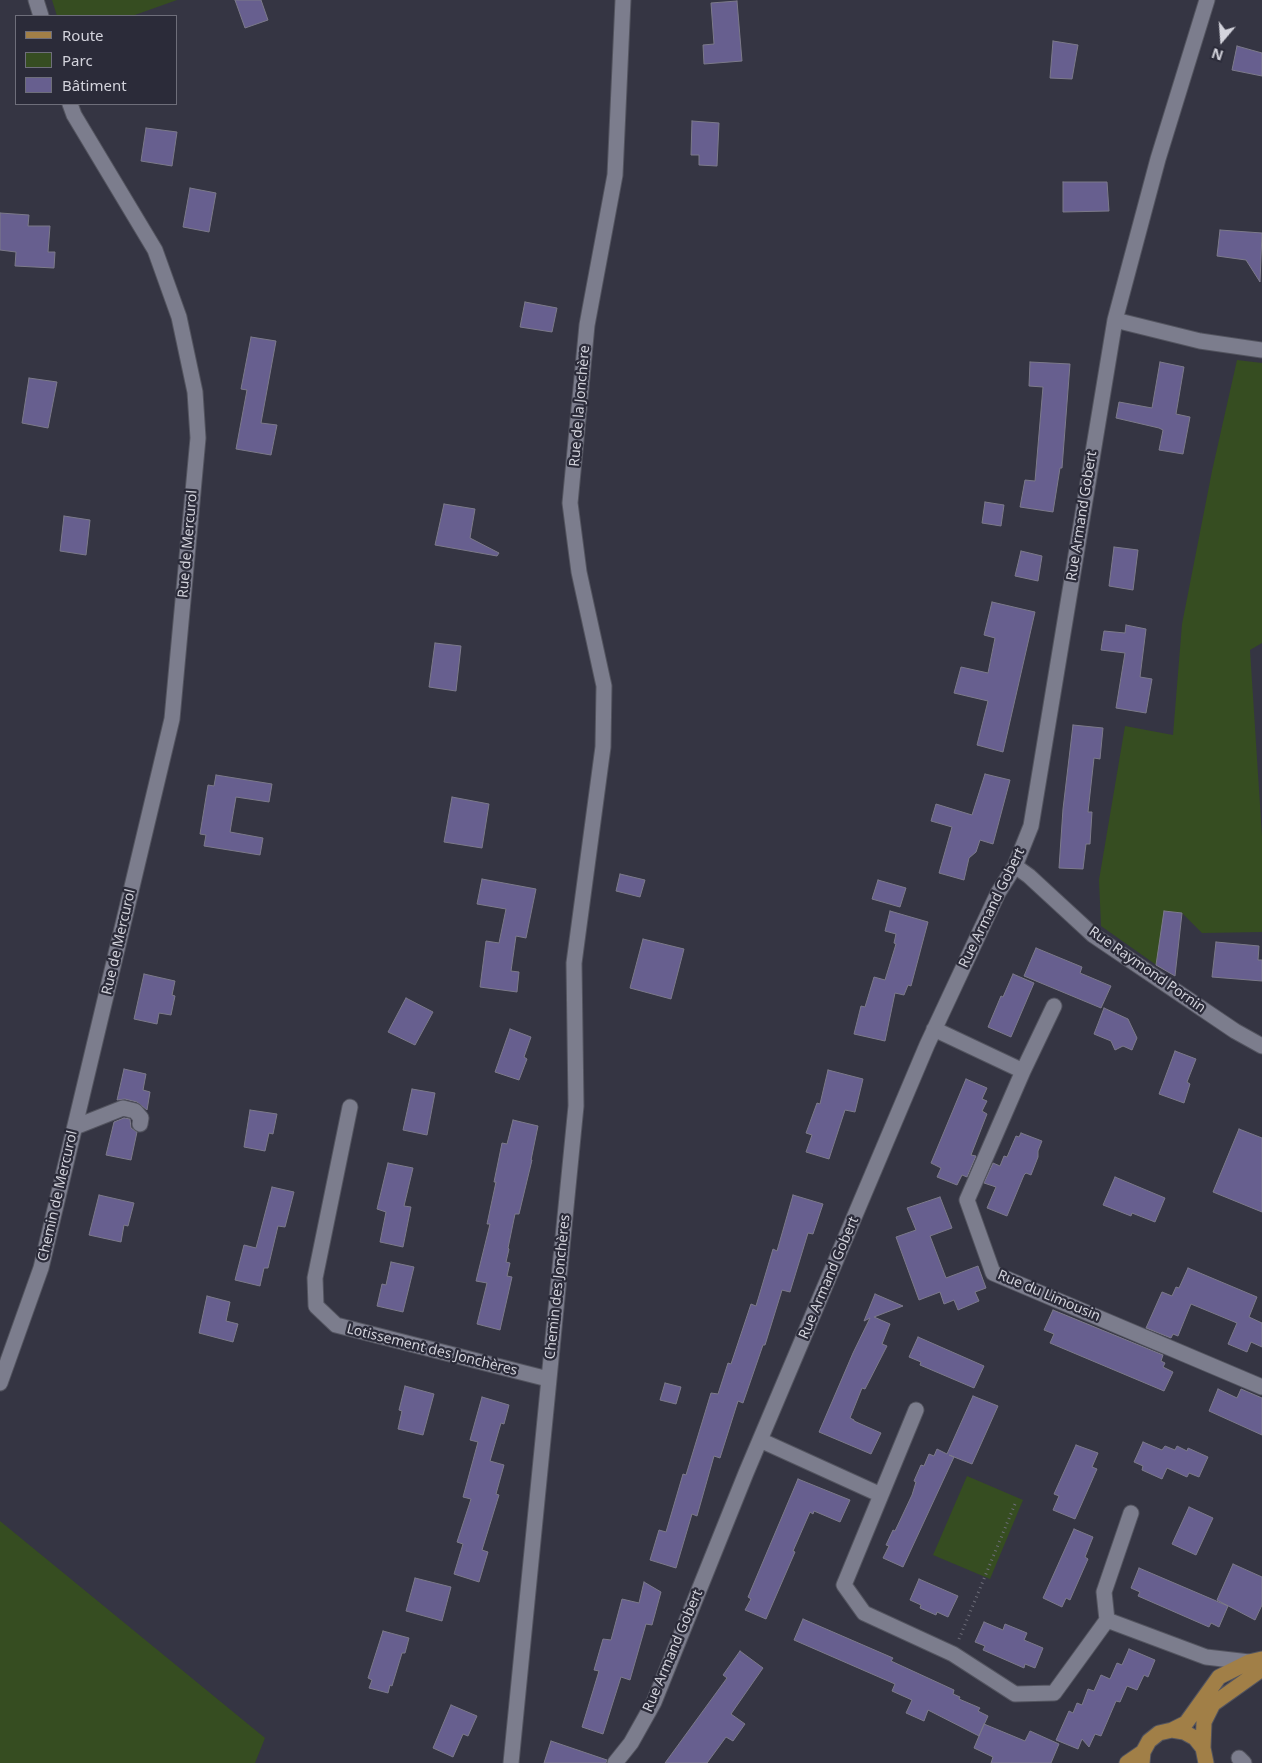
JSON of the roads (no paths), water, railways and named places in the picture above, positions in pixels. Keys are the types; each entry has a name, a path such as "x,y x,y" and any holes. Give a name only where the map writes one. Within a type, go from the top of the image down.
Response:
{"main road":[{"path":"1127,1763 1142,1758 1149,1741 1159,1733 1172,1730 1186,1723 1219,1677 1258,1663"},
{"path":"1206,1763 1203,1748 1204,1722 1213,1704 1258,1663"},
{"path":"1172,1730 1184,1732 1195,1738 1203,1748"}],"street":[{"path":"36,0 41,15"},
{"name":"Rue de la Jonchère","path":"595,810 603,747 604,686 579,572 570,503 587,325 615,175 623,0"},
{"name":"Rue Armand Gobert","path":"616,1763 631,1743 654,1702 760,1440 934,1029 998,893 1015,866 1031,826 1115,320 1158,159 1207,0"},
{"name":"Rue de Mercurol","path":"70,105 74,115 155,250 179,317 195,392 198,438 172,719 104,1004"},
{"path":"1115,320 1200,341 1262,350"},
{"name":"Chemin des Jonchères","path":"511,1763 576,1106 574,963 595,810"},
{"name":"Rue Raymond Pornin","path":"1015,866 1029,876 1093,935 1235,1031 1262,1046"},
{"name":"Chemin de Mercurol","path":"0,1383 41,1268 104,1004"},
{"name":"Rue du Limousin","path":"1054,1006 1023,1071 967,1200 993,1273 1262,1387"},
{"path":"934,1029 1023,1071"},
{"name":"Lotissement des Jonchères","path":"350,1107 315,1278 316,1306 336,1325 548,1379"},
{"path":"75,1127 123,1108 135,1111 141,1118 140,1124"},
{"path":"916,1410 844,1585 864,1613 953,1654 1015,1694 1054,1693 1107,1620 1104,1592 1131,1513"},
{"path":"760,1440 881,1495"},
{"path":"1107,1620 1206,1657 1258,1663"},
{"path":"1206,1657 1219,1677"}]}
